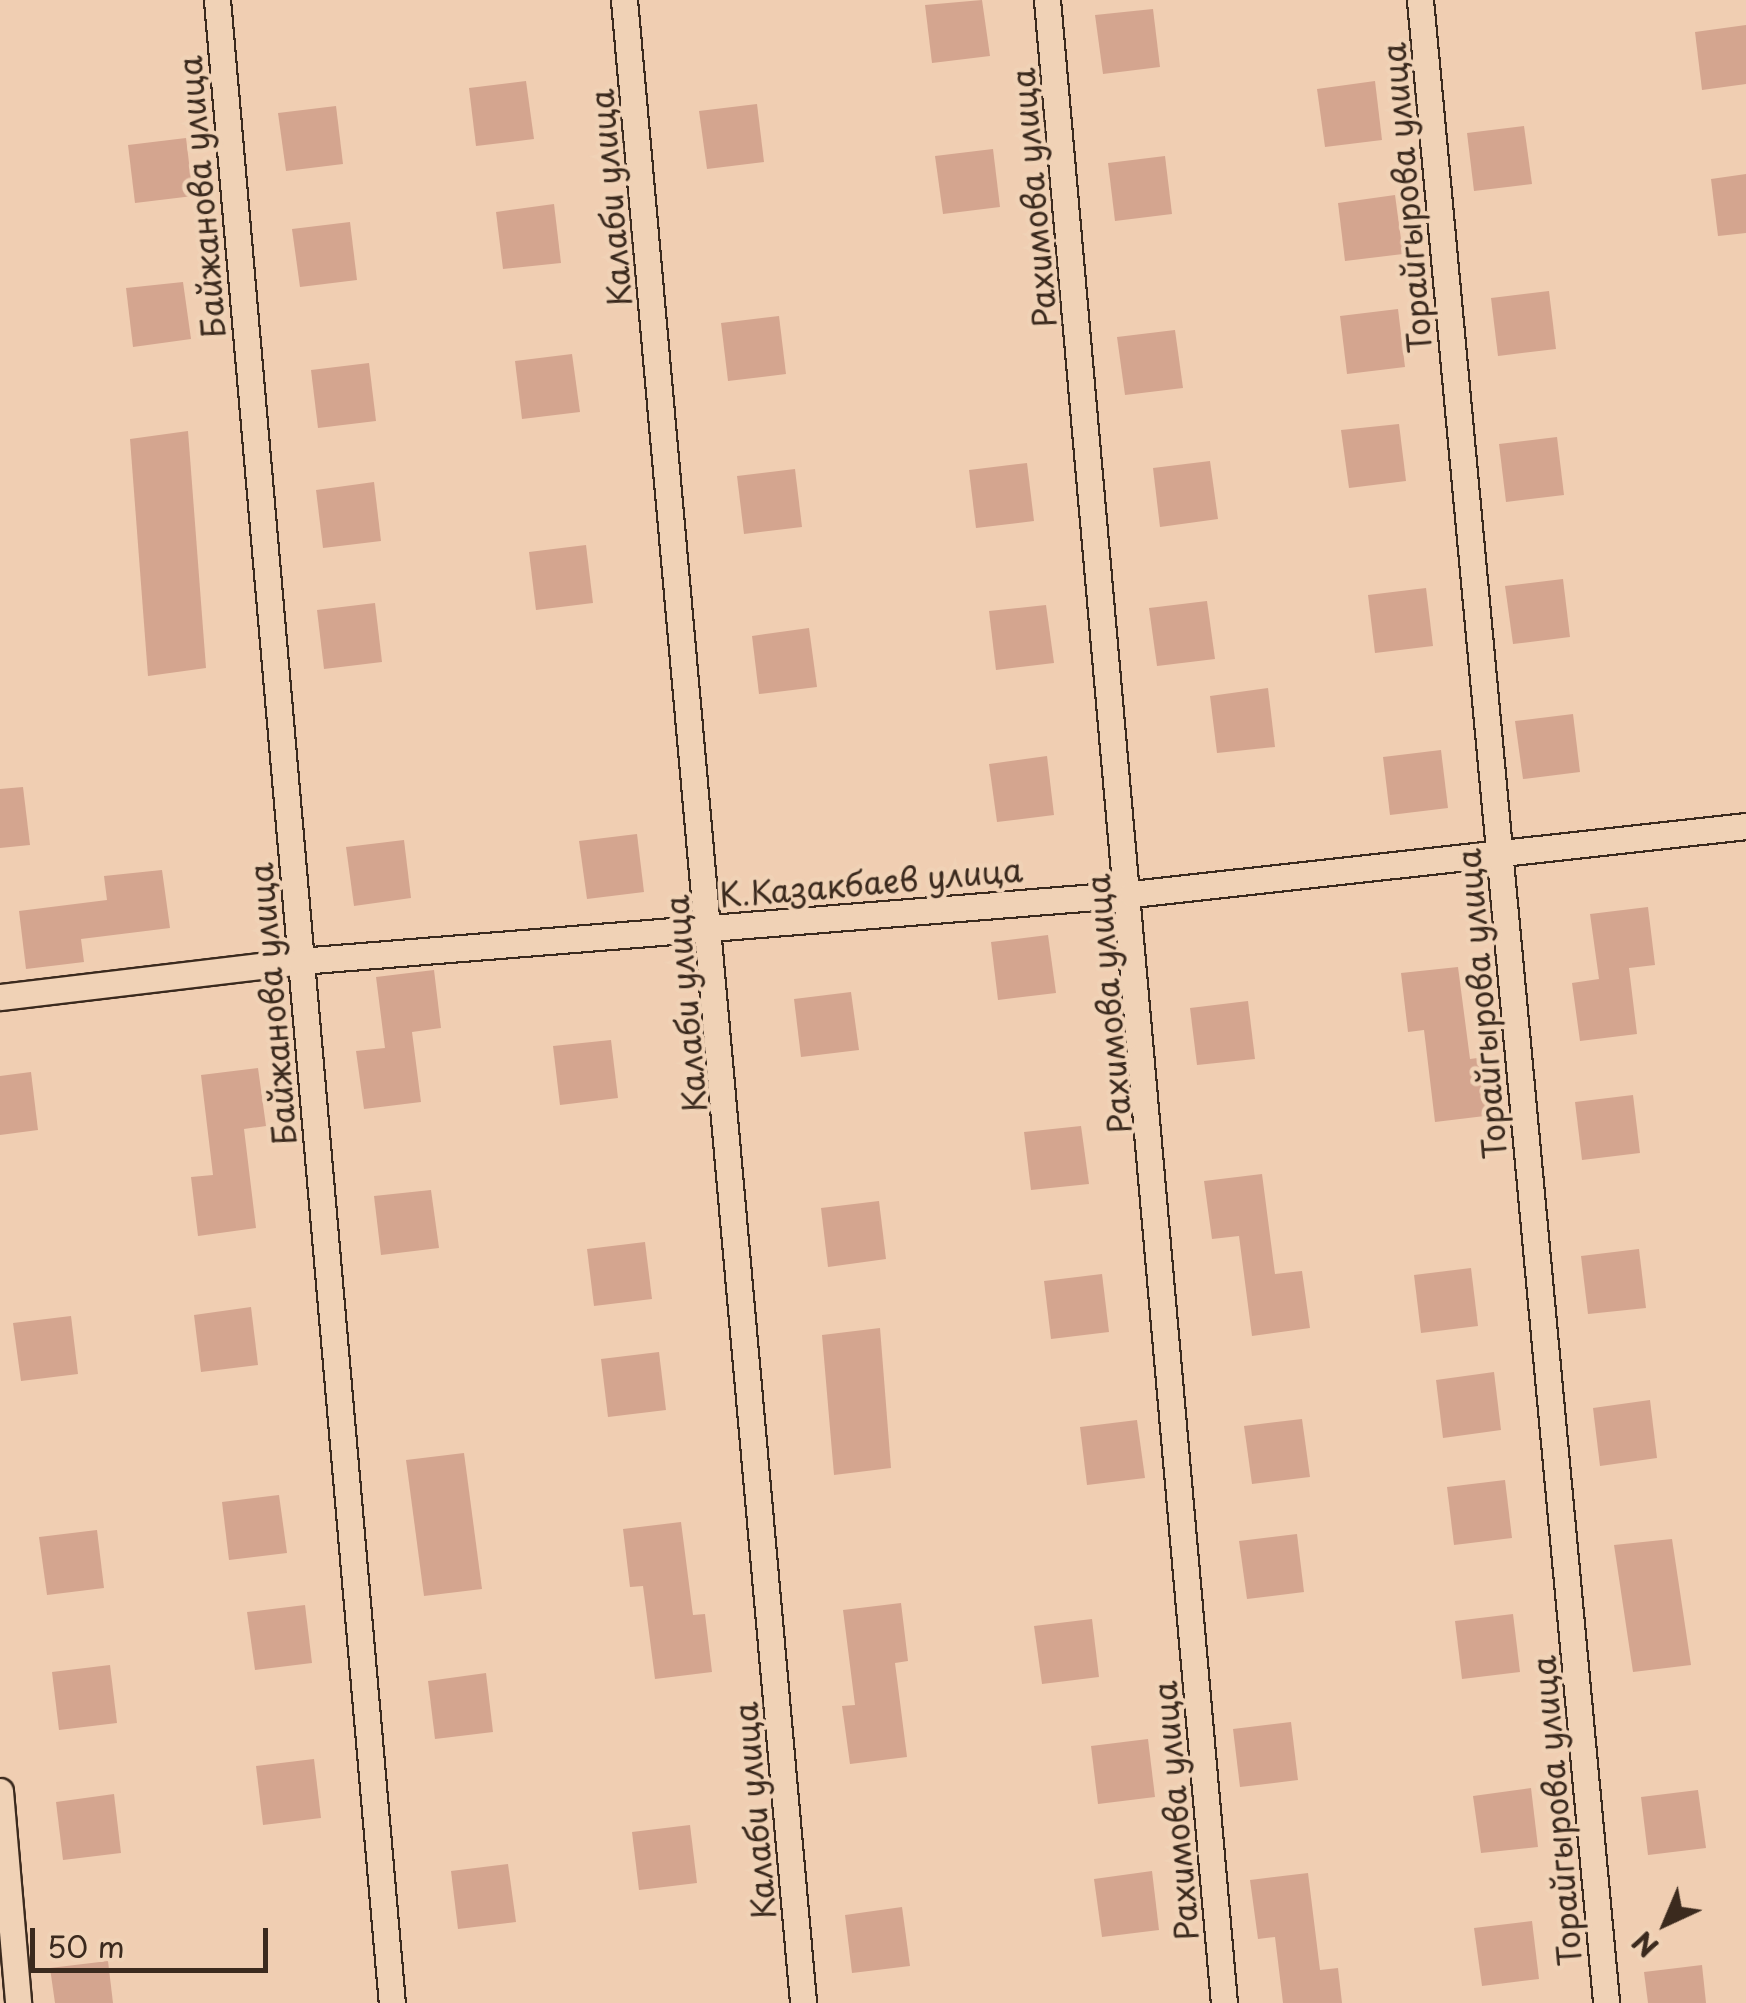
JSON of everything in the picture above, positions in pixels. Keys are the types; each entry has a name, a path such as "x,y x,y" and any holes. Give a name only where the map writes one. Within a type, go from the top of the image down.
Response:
{"street":[{"name":"Байжанова улица","path":"217,0 392,2003"},
{"name":"Калаби улица","path":"624,0 711,928 803,2003"},
{"name":"Рахимова улица","path":"1047,0 1132,894 1224,2003"},
{"name":"Торайгырова улица","path":"1420,0 1606,2003"},
{"name":"К.Казакбаев улица","path":"0,996 300,961 1132,894 1500,850 1746,826"},
{"path":"0,1791 18,2003"}],"building":[{"path":"982,0 990,56 932,63 925,5"},
{"path":"1153,9 1160,67 1103,74 1095,15"},
{"path":"1746,25 1746,84 1702,90 1695,32"},
{"path":"526,81 534,139 476,146 469,88"},
{"path":"1375,81 1382,140 1325,147 1317,89"},
{"path":"757,104 764,162 707,169 699,111"},
{"path":"336,106 343,164 286,171 278,113"},
{"path":"1524,126 1532,184 1474,191 1467,133"},
{"path":"186,138 193,196 135,203 128,145"},
{"path":"993,149 1000,207 943,214 935,156"},
{"path":"1165,156 1172,214 1115,221 1108,163"},
{"path":"1746,174 1746,233 1718,236 1711,179"},
{"path":"1395,195 1403,254 1345,261 1338,203"},
{"path":"554,204 561,263 503,269 496,212"},
{"path":"350,222 357,280 300,287 292,229"},
{"path":"183,282 191,339 133,347 126,288"},
{"path":"1549,291 1556,349 1498,356 1491,298"},
{"path":"1398,309 1405,367 1347,374 1340,316"},
{"path":"779,316 786,374 728,381 721,323"},
{"path":"1175,330 1183,388 1125,395 1117,337"},
{"path":"572,354 580,412 522,419 515,361"},
{"path":"369,363 376,421 318,428 311,370"},
{"path":"1399,424 1406,481 1349,488 1341,430"},
{"path":"188,431 206,668 148,676 130,439"},
{"path":"1557,437 1564,495 1506,502 1499,444"},
{"path":"1210,461 1218,519 1160,527 1153,468"},
{"path":"1027,463 1034,521 976,528 969,470"},
{"path":"795,469 802,527 744,534 737,476"},
{"path":"374,482 381,541 323,548 316,490"},
{"path":"586,545 593,603 536,610 529,552"},
{"path":"1563,579 1570,637 1513,644 1505,586"},
{"path":"1426,588 1433,646 1375,653 1368,595"},
{"path":"1207,601 1215,659 1157,666 1149,608"},
{"path":"375,603 382,662 324,669 317,610"},
{"path":"1046,605 1054,663 996,670 989,611"},
{"path":"809,628 817,687 759,694 752,636"},
{"path":"1268,688 1275,747 1217,753 1210,696"},
{"path":"1573,714 1580,772 1523,779 1515,721"},
{"path":"1441,750 1448,808 1390,815 1383,757"},
{"path":"1047,756 1054,815 997,822 989,764"},
{"path":"23,787 30,845 0,848 0,789"},
{"path":"637,834 644,892 587,899 579,841"},
{"path":"404,840 411,898 354,906 346,847"},
{"path":"162,870 170,928 81,939 84,962 26,969 19,911 107,900 104,876"},
{"path":"1648,907 1655,965 1629,968 1637,1034 1580,1041 1572,983 1599,979 1590,914"},
{"path":"1048,935 1056,993 998,1000 991,942"},
{"path":"1458,967 1470,1059 1485,1057 1493,1115 1435,1122 1424,1030 1408,1032 1401,973"},
{"path":"434,970 441,1028 412,1032 421,1102 364,1109 356,1051 385,1048 376,977"},
{"path":"851,992 859,1050 801,1057 794,999"},
{"path":"1248,1001 1255,1059 1197,1065 1190,1008"},
{"path":"611,1040 618,1098 560,1105 553,1046"},
{"path":"258,1068 266,1126 244,1129 256,1228 198,1236 191,1177 213,1175 201,1075"},
{"path":"31,1072 38,1130 0,1135 0,1076"},
{"path":"1633,1095 1640,1153 1582,1160 1575,1102"},
{"path":"1081,1126 1089,1184 1031,1190 1024,1132"},
{"path":"1262,1174 1275,1274 1302,1271 1310,1328 1252,1336 1239,1236 1212,1239 1204,1181"},
{"path":"431,1190 439,1248 381,1255 374,1196"},
{"path":"879,1201 886,1259 828,1267 821,1208"},
{"path":"645,1242 652,1299 594,1306 587,1249"},
{"path":"1639,1249 1646,1308 1588,1314 1581,1256"},
{"path":"1471,1268 1478,1326 1421,1333 1414,1275"},
{"path":"1102,1274 1109,1332 1051,1339 1044,1281"},
{"path":"251,1307 258,1365 201,1372 194,1315"},
{"path":"71,1316 78,1374 21,1381 13,1323"},
{"path":"880,1328 891,1468 834,1475 822,1335"},
{"path":"659,1352 666,1410 608,1417 601,1359"},
{"path":"1494,1372 1501,1430 1443,1438 1436,1380"},
{"path":"1650,1400 1657,1458 1600,1466 1593,1408"},
{"path":"1302,1419 1310,1477 1252,1484 1244,1426"},
{"path":"1137,1420 1145,1478 1087,1485 1080,1427"},
{"path":"464,1453 482,1589 424,1596 406,1460"},
{"path":"1505,1480 1512,1538 1454,1545 1447,1487"},
{"path":"279,1495 287,1553 229,1560 222,1502"},
{"path":"681,1522 693,1615 705,1614 712,1672 655,1679 643,1586 630,1587 623,1529"},
{"path":"97,1530 104,1588 47,1595 39,1537"},
{"path":"1297,1534 1304,1592 1247,1599 1239,1541"},
{"path":"1672,1539 1691,1665 1633,1672 1614,1545"},
{"path":"901,1603 908,1661 895,1663 907,1757 850,1764 842,1706 855,1705 843,1610"},
{"path":"305,1605 312,1663 255,1670 247,1612"},
{"path":"1513,1614 1520,1672 1462,1679 1455,1621"},
{"path":"1092,1619 1099,1677 1042,1684 1034,1626"},
{"path":"110,1665 117,1723 59,1730 52,1672"},
{"path":"486,1673 493,1732 435,1739 428,1681"},
{"path":"1291,1722 1298,1780 1240,1787 1233,1729"},
{"path":"1148,1739 1155,1797 1098,1804 1091,1746"},
{"path":"314,1759 321,1818 263,1825 256,1766"},
{"path":"1531,1788 1538,1847 1481,1853 1473,1796"},
{"path":"1698,1790 1706,1848 1648,1855 1641,1797"},
{"path":"114,1794 121,1853 63,1860 56,1802"},
{"path":"690,1825 697,1883 639,1890 632,1832"},
{"path":"508,1864 516,1922 458,1929 451,1871"},
{"path":"1152,1871 1159,1930 1102,1937 1094,1879"},
{"path":"1308,1873 1320,1970 1338,1968 1342,2003 1283,2003 1275,1937 1258,1939 1250,1880"},
{"path":"902,1907 910,1966 852,1973 845,1915"},
{"path":"1532,1921 1539,1979 1482,1986 1474,1928"},
{"path":"108,1961 113,2003 55,2003 50,1968"},
{"path":"1702,1965 1706,2003 1648,2003 1644,1972"}]}
